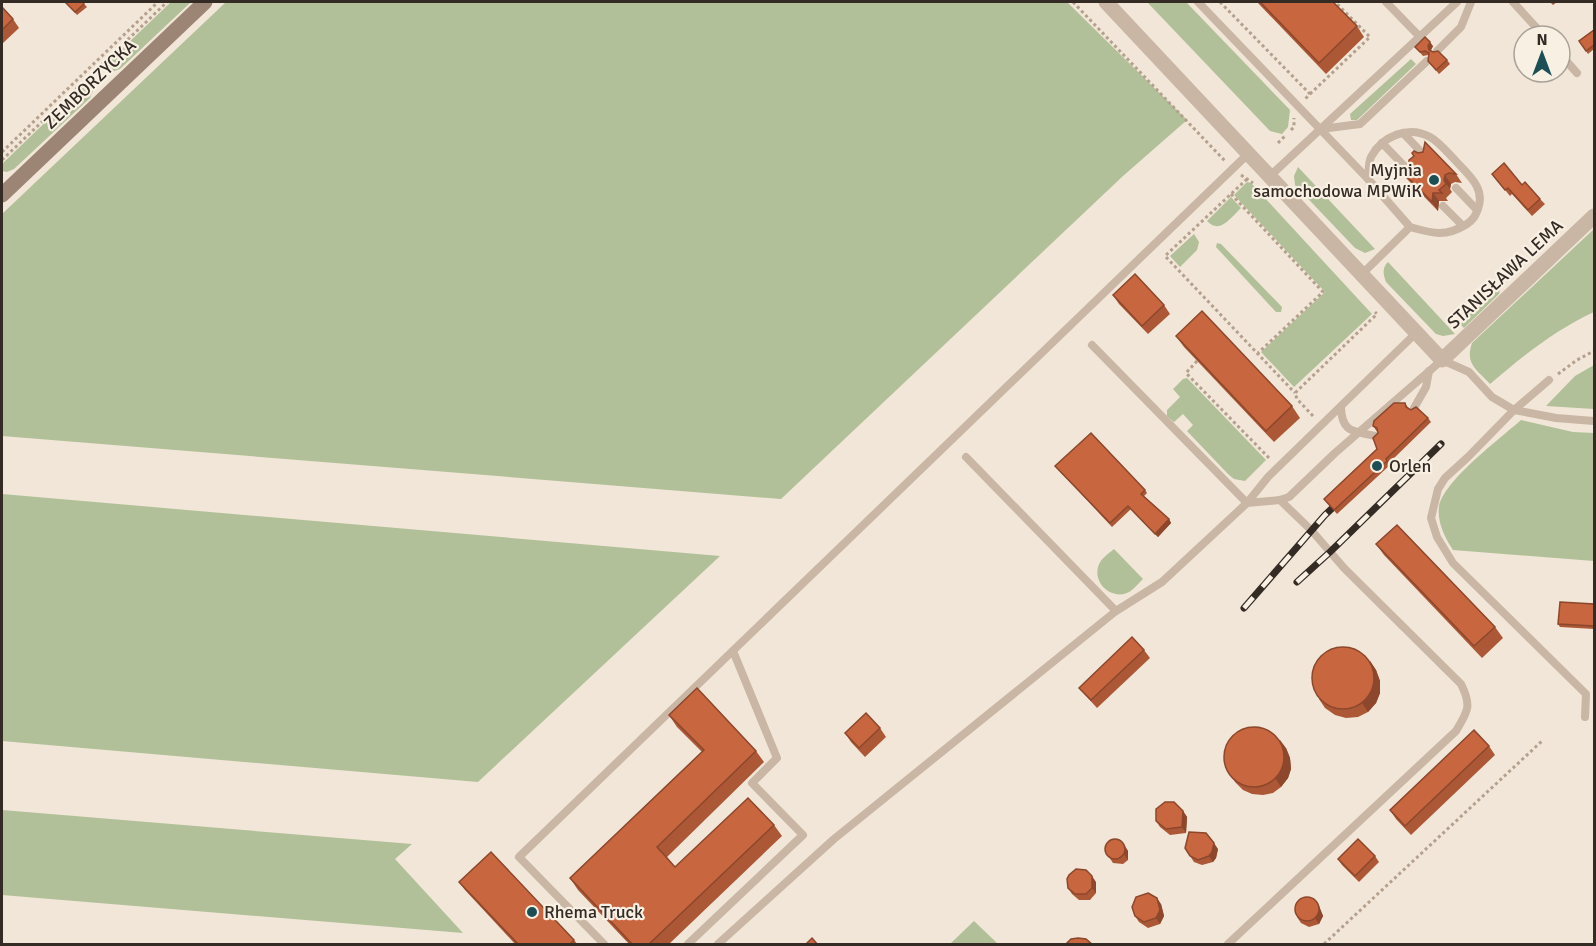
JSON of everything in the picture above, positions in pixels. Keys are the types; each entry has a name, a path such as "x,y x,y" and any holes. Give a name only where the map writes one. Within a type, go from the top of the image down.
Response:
{"street":[{"name":"ZEMBORZYCKA","path":"2,195 205,2"},
{"path":"1106,2 1442,360"},
{"name":"STANISŁAWA LEMA","path":"1442,360 1594,216"}],"lane":[{"path":"1198,2 1368,179 1410,227 1440,233 1456,231 1474,219 1477,210 1480,195 1476,182 1433,138 1421,133 1396,134 1383,143 1371,158 1368,179"},
{"path":"1386,2 1420,37"},
{"path":"1270,176 1457,2"},
{"path":"1437,51 1461,27 1471,2"},
{"path":"1513,2 1533,24"},
{"path":"1320,129 1360,124 1427,61"},
{"path":"1572,67 1577,73"},
{"path":"1403,133 1425,156"},
{"path":"1383,143 1412,173"},
{"path":"604,945 519,857 1249,153"},
{"path":"1456,188 1477,210"},
{"path":"1443,206 1463,226"},
{"path":"1362,274 1410,227"},
{"path":"718,945 834,839 1116,611 1162,582 1247,503 1268,477 1417,332"},
{"path":"1092,345 1247,503"},
{"path":"1247,503 1280,500 1289,496 1358,432 1442,360 1469,372 1492,397 1514,410 1556,418 1594,421"},
{"path":"1414,408 1426,387 1429,371"},
{"path":"1549,380 1514,410 1445,478 1434,501 1431,518 1437,537 1453,563 1586,694 1585,717"},
{"path":"1341,408 1341,422 1347,429 1375,436"},
{"path":"966,457 1116,611"},
{"path":"1228,945 1456,731 1468,707 1467,696 1461,684 1344,568 1312,531 1280,500"},
{"path":"688,945 803,835 752,783 777,758 733,651"}],"path":[{"path":"2,152 158,2"},
{"path":"2,160 166,2"},
{"path":"1073,2 1233,170 1261,190"},
{"path":"1220,2 1310,94"},
{"path":"1304,100 1370,37 1335,2"},
{"path":"1291,130 1294,127 1294,114"},
{"path":"1278,143 1286,135"},
{"path":"1247,179 1166,256 1295,393 1297,399 1314,418"},
{"path":"1231,194 1323,292 1258,353"},
{"path":"1295,393 1377,314 1369,305"},
{"path":"1549,380 1594,351"},
{"path":"1197,361 1186,373 1270,460 1278,453"},
{"path":"1324,945 1542,741"}],"green space":[{"path":"171,2 191,2 120,69 108,73 101,69"},
{"path":"226,2 1067,2 1187,120 1123,176 781,499 2,436 2,214"},
{"path":"1147,2 1186,2 1290,110 1288,127 1282,134 1270,131"},
{"path":"1411,59 1416,64 1357,120 1351,120 1350,114"},
{"path":"91,78 94,88 90,98 14,169 7,172 2,171 2,164"},
{"path":"1298,167 1375,249 1365,253 1355,248 1295,185 1294,176"},
{"path":"1247,182 1251,183 1372,314 1294,387 1261,352 1325,292 1234,195"},
{"path":"1231,197 1241,208 1233,216 1225,223 1216,226 1207,221"},
{"path":"1594,229 1594,312 1553,335 1490,384 1473,366 1470,356 1472,343"},
{"path":"1194,234 1199,242 1197,250 1180,267 1170,256"},
{"path":"1217,243 1221,244 1282,307 1281,312 1276,312 1216,247"},
{"path":"1388,262 1455,334 1443,336 1436,334 1386,282 1384,271"},
{"path":"1494,284 1500,290 1499,294 1464,328 1458,322 1458,318"},
{"path":"1594,365 1594,409 1546,406 1575,376"},
{"path":"1187,378 1266,460 1245,481 1234,479 1228,474 1187,431 1193,425 1183,414 1174,422 1167,416 1167,410 1180,397 1173,389"},
{"path":"1521,420 1573,432 1594,433 1594,561 1453,550 1447,540 1439,518 1439,507 1443,497 1461,473"},
{"path":"2,494 720,556 478,782 2,741"},
{"path":"1114,549 1143,579 1132,590 1124,594 1108,591 1098,578 1099,564"},
{"path":"2,810 412,844 395,859 463,933 2,895"},
{"path":"974,921 998,944 950,944"}],"building":[{"path":"65,2 83,2 84,4 75,12"},
{"path":"1260,2 1333,2 1357,26 1319,63"},
{"path":"2,7 13,19 2,30"},
{"path":"1594,30 1594,45 1586,51 1579,41"},
{"path":"1425,37 1430,42 1429,50 1438,51 1447,60 1436,70 1428,61 1429,53 1420,52 1415,47"},
{"name":"Myjnia samochodowa MPWiK","path":"1425,142 1456,174 1445,175 1446,184 1439,190 1442,193 1433,193 1432,202 1400,169 1409,168 1409,160 1414,156 1412,153 1414,151 1423,152"},
{"path":"1504,163 1522,185 1525,182 1540,199 1528,210 1508,188 1505,190 1492,174"},
{"path":"1135,274 1164,305 1142,326 1113,295"},
{"path":"1202,311 1292,406 1266,431 1176,336"},
{"path":"1394,403 1405,403 1406,407 1411,410 1416,407 1428,418 1386,459 1387,461 1334,510 1324,499 1377,449 1373,438 1378,433 1377,428 1373,426 1374,421"},
{"path":"1091,433 1145,490 1141,494 1169,519 1155,534 1128,506 1110,523 1055,466"},
{"path":"1397,525 1495,627 1474,646 1376,544"},
{"path":"1560,602 1594,604 1594,626 1558,624"},
{"path":"1132,637 1144,650 1091,700 1079,688"},
{"path":"1337,647 1349,647 1365,656 1372,666 1374,678 1372,690 1365,700 1349,709 1337,709 1326,704 1317,695 1312,684 1312,672 1317,661 1326,652"},
{"path":"697,688 756,751 657,847 675,867 748,798 774,825 648,945 633,945 570,878 704,750 669,715"},
{"path":"866,713 880,728 859,748 845,733"},
{"path":"1254,727 1271,732 1279,740 1284,757 1279,774 1271,782 1254,787 1237,782 1229,774 1224,757 1229,740 1237,732"},
{"path":"1474,730 1489,746 1405,826 1390,810"},
{"path":"1165,802 1174,802 1183,811 1182,827 1166,829 1156,821 1156,809"},
{"path":"1189,832 1206,833 1214,843 1209,856 1198,860 1190,856 1185,848"},
{"path":"1115,839 1122,842 1125,849 1122,856 1115,859 1108,856 1105,849 1108,842"},
{"path":"1358,839 1375,856 1355,876 1338,859"},
{"path":"491,852 574,940 569,945 519,945 459,882"},
{"path":"1076,869 1086,870 1092,876 1092,888 1086,894 1075,894 1068,888 1067,879"},
{"path":"1148,893 1157,898 1160,910 1156,918 1144,922 1135,916 1132,907 1136,897"},
{"path":"1307,897 1315,901 1319,909 1315,917 1307,921 1299,917 1295,909 1299,901"},
{"path":"812,938 818,945 805,945"},
{"path":"1071,939 1086,939 1093,945 1065,945"}],"railway":[{"path":"1297,582 1441,444"},
{"path":"1244,608 1325,515 1343,498"}],"place":[{"name":"Myjnia samochodowa MPWiK","path":"1434,180"},
{"name":"Orlen","path":"1377,466"},
{"name":"Rhema Truck","path":"532,912"}]}
